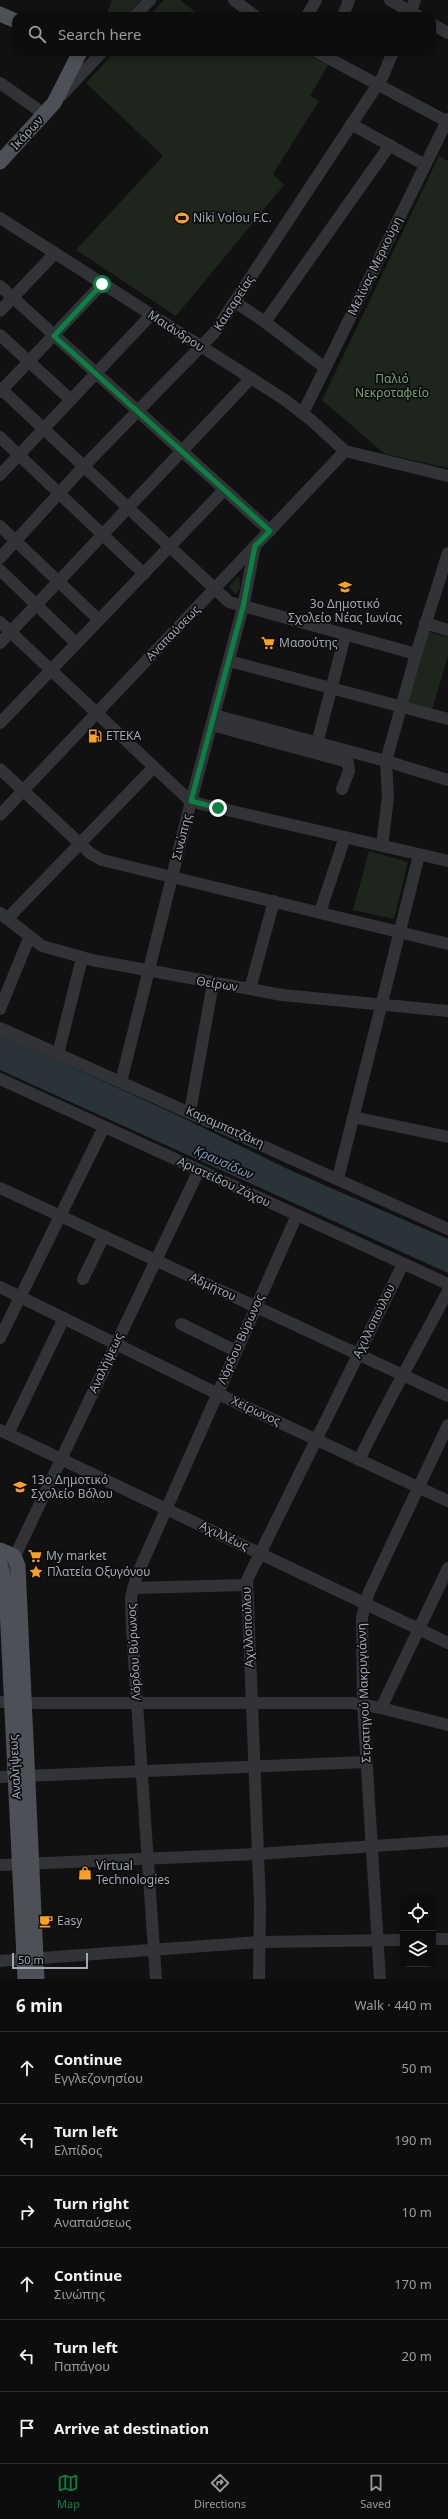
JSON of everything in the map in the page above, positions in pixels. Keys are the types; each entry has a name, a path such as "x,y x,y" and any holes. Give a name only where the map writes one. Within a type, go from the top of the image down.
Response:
{"main road":[{"path":"0,14 12,19"},
{"name":"Ικάρων","path":"2,157 49,109 78,56"},
{"path":"0,1550 14,1556"},
{"name":"Αναλήψεως","path":"12,1702 18,1566 14,1556"},
{"name":"Αναλήψεως","path":"2,1570 12,1702 21,1776 30,1960 37,1979"},
{"name":"Αναλήψεως","path":"24,1979 30,1960"}],"street":[{"path":"140,12 150,0"},
{"path":"234,0 248,4"},
{"path":"309,12 316,0"},
{"path":"344,12 349,0"},
{"path":"390,0 409,12"},
{"path":"413,12 416,0"},
{"path":"436,26 448,33"},
{"name":"Ικάρων","path":"49,109 98,56"},
{"path":"329,56 448,121"},
{"name":"Καισαρείας","path":"0,558 84,466 202,347 214,333 378,84 391,56"},
{"path":"0,83 49,109"},
{"name":"Μελίνας Μερκούρη","path":"303,413 448,121"},
{"path":"351,124 425,165"},
{"path":"265,322 390,145"},
{"name":"Μαιάνδρου","path":"2,223 55,253 251,378 303,413 345,451"},
{"path":"0,311 55,253"},
{"path":"102,284 30,362 1,390 128,507 169,548 229,602 345,636 416,654"},
{"path":"0,286 270,531"},
{"path":"235,302 265,322 325,368"},
{"path":"0,475 151,315"},
{"path":"0,335 71,400"},
{"path":"0,643 251,378"},
{"path":"0,437 144,574"},
{"path":"345,451 448,476"},
{"name":"Αναπαύσεως","path":"0,815 345,451"},
{"path":"0,723 224,490"},
{"path":"0,526 99,620"},
{"name":"Σινώπης","path":"122,1082 191,801 243,607 255,546"},
{"path":"382,846 388,797 386,761 400,707 425,623 443,584 448,553"},
{"path":"0,570 76,643"},
{"path":"0,622 153,768 191,801 448,861"},
{"path":"425,623 448,630"},
{"path":"316,747 345,636"},
{"path":"228,661 448,719"},
{"path":"213,720 316,747 386,761 448,780"},
{"path":"316,747 349,763 342,789"},
{"path":"3,918 81,845 153,768"},
{"path":"0,769 81,845 102,860 173,876 448,944"},
{"path":"320,912 345,837"},
{"path":"338,1178 380,1004 419,855"},
{"path":"250,989 274,901"},
{"name":"Θείρων","path":"3,918 42,946 82,958 149,972 301,997 448,1011"},
{"path":"0,1009 29,938"},
{"path":"58,1054 82,958"},
{"path":"190,1112 213,983"},
{"name":"Καραμπατζάκη","path":"0,1028 338,1178 448,1229"},
{"name":"Αριστείδου Ζάχου","path":"0,1079 448,1284"},
{"path":"353,1117 448,1137"},
{"path":"0,1338 104,1127"},
{"name":"Αναλήψεως","path":"2,1570 14,1556 199,1170"},
{"name":"Αδμήτου","path":"0,1188 402,1376 448,1396"},
{"name":"Λόρδου Βύρωνος","path":"156,1979 149,1859 132,1630 133,1588 216,1393 297,1216"},
{"path":"83,1279 104,1236"},
{"name":"Αχιλλοπούλου","path":"259,1979 260,1942 258,1854 246,1585 260,1552 315,1439 403,1264"},
{"name":"Χείρωνος","path":"0,1287 216,1393 448,1501"},
{"path":"360,1460 402,1376 448,1291"},
{"path":"4,1432 64,1318"},
{"path":"181,1324 236,1350"},
{"name":"Στρατηγού Μακρυγιάννη","path":"380,1979 363,1704 361,1624 363,1604 448,1426"},
{"name":"Αχιλλέως","path":"4,1432 260,1552 363,1604 448,1643"},
{"path":"381,1708 448,1568"},
{"path":"133,1588 246,1585"},
{"path":"12,1702 137,1705 363,1704 448,1725"},
{"path":"0,1777 143,1773 366,1762"},
{"path":"0,1865 258,1854 448,1841"},
{"path":"436,1940 448,1939"},
{"path":"0,1961 260,1942 400,1940"}],"green space":[{"path":"112,0 141,0 130,12 108,12"},
{"path":"164,0 180,0 195,12 153,12"},
{"path":"111,56 310,56 328,65 310,96 319,101 273,174 284,185 176,316 76,250 163,156 86,83"},
{"name":"Παλιό Νεκροταφείο","path":"439,156 448,161 448,468 385,454 322,400"},
{"path":"239,576 240,588 236,595 229,587"},
{"path":"426,631 448,637 448,656 431,713 404,705"},
{"path":"369,851 408,862 394,919 353,910"}],"water":[{"name":"Κραυσίδων","path":"0,1034 177,1115 292,1171 448,1239 448,1273 0,1070"}],"place":[{"name":"Niki Volou F.C.","path":"182,218"},
{"name":"3ο Δημοτικό Σχολείο Νέας Ιωνίας","path":"345,587"},
{"name":"Μασούτης","path":"268,643"},
{"name":"ΕΤΕΚΑ","path":"95,736"},
{"name":"13o Δημοτικό Σχολείο Βόλου","path":"20,1487"},
{"name":"My market","path":"35,1556"},
{"name":"Πλατεία Οξυγόνου","path":"36,1572"},
{"name":"Virtual Technologies","path":"85,1873"},
{"name":"Easy","path":"46,1921"}],"route":[{"path":"102,284 54,336 270,531 255,546 243,607 191,801 218,808"}]}
